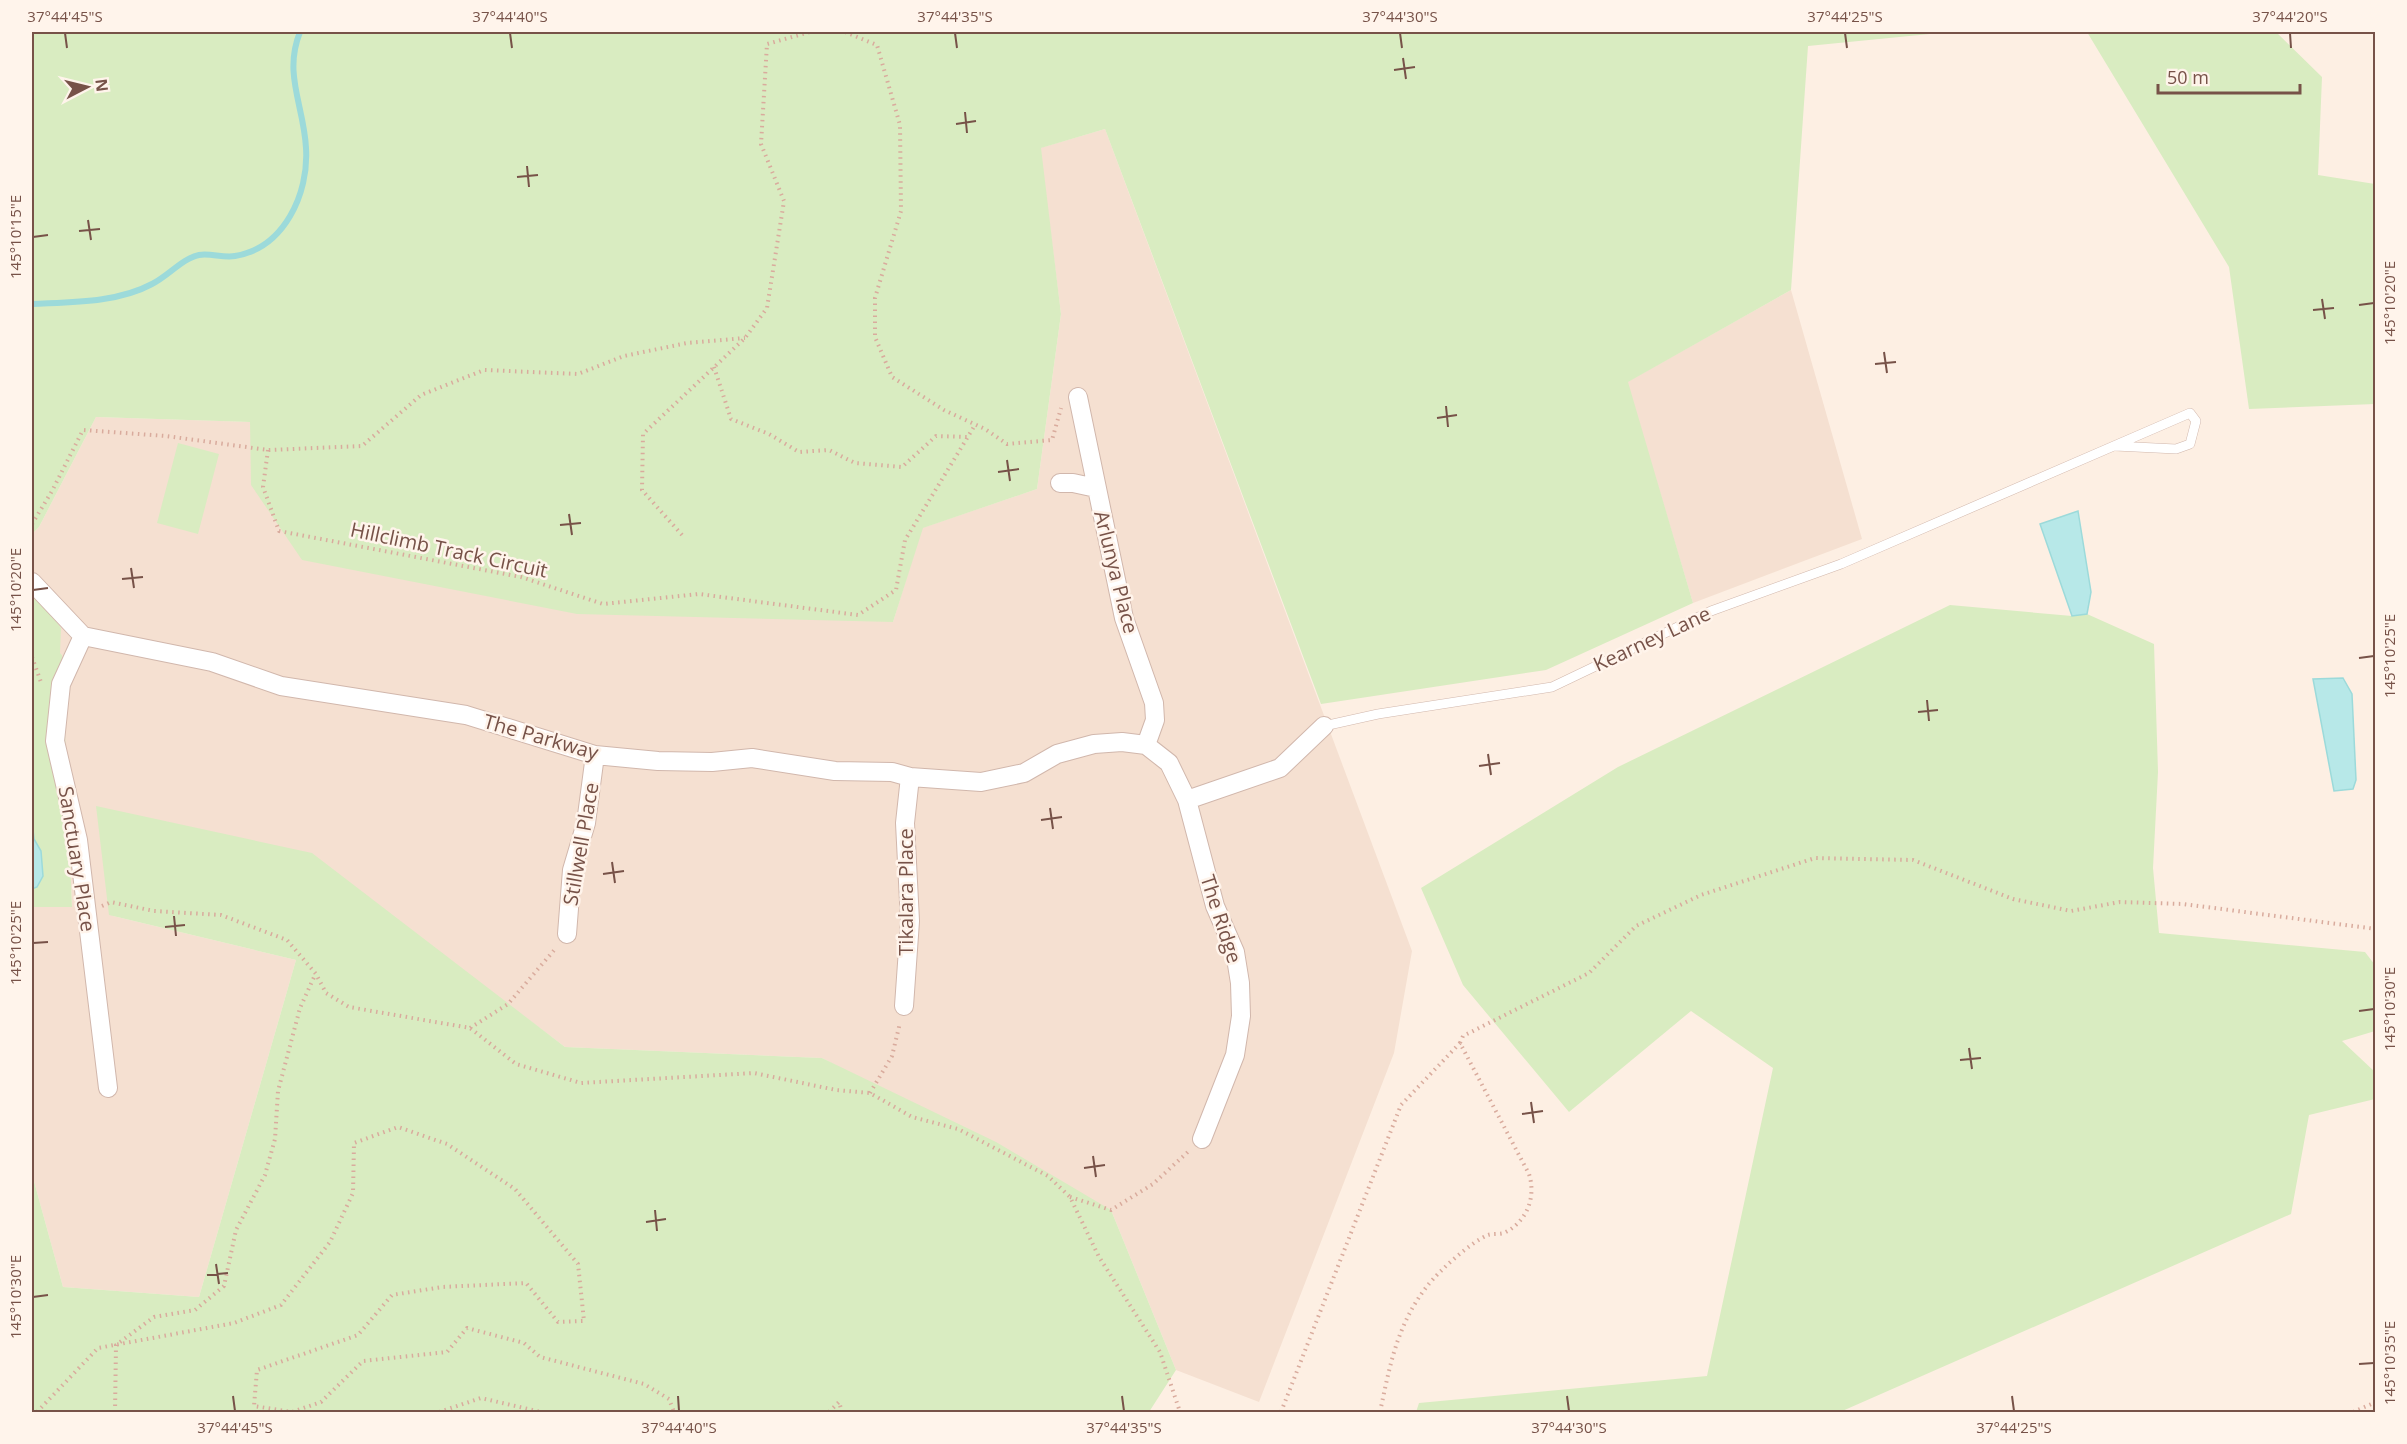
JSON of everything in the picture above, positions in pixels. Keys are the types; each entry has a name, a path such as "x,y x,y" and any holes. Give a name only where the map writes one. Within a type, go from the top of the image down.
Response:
{"street":[{"name":"Arlunya Place","path":"1078,397 1124,618 1154,703 1155,720 1146,745"},
{"path":"1060,483 1096,488"},
{"path":"32,582 83,636"},
{"name":"The Parkway","path":"83,636 213,662 291,688 466,715 596,755 669,761 712,762 752,759 836,771 892,772 909,777 981,782 1024,773 1057,754 1094,744 1122,742 1146,745"},
{"name":"Sanctuary Place","path":"83,636 62,684 55,741 78,840 108,1088"},
{"name":"Kearney Lane","path":"1187,800 1280,768 1324,726"},
{"name":"The Ridge","path":"1146,745 1168,763 1187,800 1215,906 1235,952 1240,983 1241,1016 1235,1054 1202,1139"},
{"name":"Stillwell Place","path":"567,933 572,870 586,823 596,755"},
{"name":"Tikalara Place","path":"904,1006 909,921 905,823 909,777"}],"lane":[{"name":"Kearney Lane","path":"1324,726 1378,714 1552,687 1711,610 1841,564 2190,413 2196,421 2190,444 2176,449 2115,446"}],"path":[{"path":"682,535 642,490 643,434 745,338 767,308 784,201 761,144 767,44 810,32"},
{"path":"845,32 877,45 900,125 902,211 875,298 875,337 892,377 944,410 1007,444 1052,440 1063,404 1078,397"},
{"path":"32,524 52,491 82,430 166,436 268,450 363,446 421,395 484,370 578,374 624,356 687,343 745,338"},
{"path":"714,366 731,419 769,434 799,452 829,450 855,463 902,467 936,436 967,437"},
{"name":"Hillclimb Track Circuit","path":"268,450 263,487 279,531 521,577 603,604 699,594 858,615 896,590 905,540 975,425"},
{"path":"1281,1413 1401,1105 1460,1043 1463,1036 1589,973 1636,926 1701,895 1815,858 1913,860 2013,899 2071,911 2120,902 2182,904 2376,929"},
{"path":"87,914 111,902 154,910 221,915 287,940 316,974 326,993 349,1007 470,1028 516,1064 581,1083 754,1073 836,1090 870,1093 912,1117 968,1135 1048,1176 1070,1197 1099,1257 1160,1352 1180,1413"},
{"path":"470,1028 508,1004 567,933"},
{"path":"116,1345 154,1317 195,1310 224,1286 236,1230 265,1175 275,1139 278,1091 300,1008 316,974"},
{"path":"870,1093 892,1056 904,1006"},
{"path":"1380,1413 1396,1338 1428,1285 1472,1246 1489,1234 1505,1233 1525,1216 1534,1189 1529,1174 1460,1043"},
{"path":"37,1413 98,1348 234,1323 281,1305 330,1242 353,1193 354,1143 398,1126 447,1144 514,1188 578,1264 584,1321 558,1322 526,1283 442,1287 392,1295 358,1335 256,1370 254,1406 292,1412 321,1402 363,1360 447,1352 467,1328 524,1343 540,1357 644,1384 669,1399 674,1413"},
{"path":"1070,1197 1111,1210 1153,1184 1202,1139"},
{"path":"115,1413 116,1345"},
{"path":"439,1413 481,1398 541,1413"},
{"path":"829,1413 839,1402 842,1413"},
{"path":"2353,1413 2376,1402"}],"shaded area":[{"path":"1105,129 1412,951 1394,1053 1259,1402 1176,1370 1111,1210 822,1058 565,1047 472,977 109,915 296,960 199,1297 63,1287 32,1174 32,907 72,906 62,655 32,630 32,534 39,527 96,417 251,422 251,485 893,622 922,528 1037,489 1061,314 1040,148"},
{"path":"1791,290 1862,539 1693,603 1627,382"}],"green space":[{"path":"32,32 1950,32 1808,46 1791,290 1628,382 1693,603 1546,670 1321,704 1105,129 1041,148 1061,314 1037,489 923,528 893,622 577,614 302,560 251,485 250,422 96,417 39,527 32,534"},
{"path":"2087,32 2276,32 2322,77 2318,175 2375,184 2375,404 2249,409 2229,267"},
{"path":"178,443 219,454 198,534 157,523"},
{"path":"32,587 61,628 60,653 62,655 72,907 32,907"},
{"path":"1950,605 2072,616 2087,614 2154,644 2158,772 2153,868 2159,933 2365,952 2375,965 2375,1031 2342,1041 2375,1072 2375,1099 2309,1115 2291,1214 1840,1412 1416,1412 1419,1403 1707,1376 1773,1068 1691,1011 1569,1112 1463,985 1421,888 1618,767"},
{"path":"96,806 312,853 565,1047 822,1058 996,1142 1111,1210 1176,1370 1149,1412 32,1412 32,1174 63,1287 199,1297 296,960 109,915"}],"water":[{"path":"2078,511 2091,592 2087,614 2072,616 2040,524"},
{"path":"2343,678 2352,694 2356,780 2353,789 2334,791 2313,679"},
{"path":"32,820 34,839 41,851 43,876 37,887 32,889"}],"waterway":[{"path":"32,304 77,302 124,295 152,284 193,257 199,255 235,256 252,251 267,242 280,230 298,200 306,166 306,148 293,62 300,32"}]}
